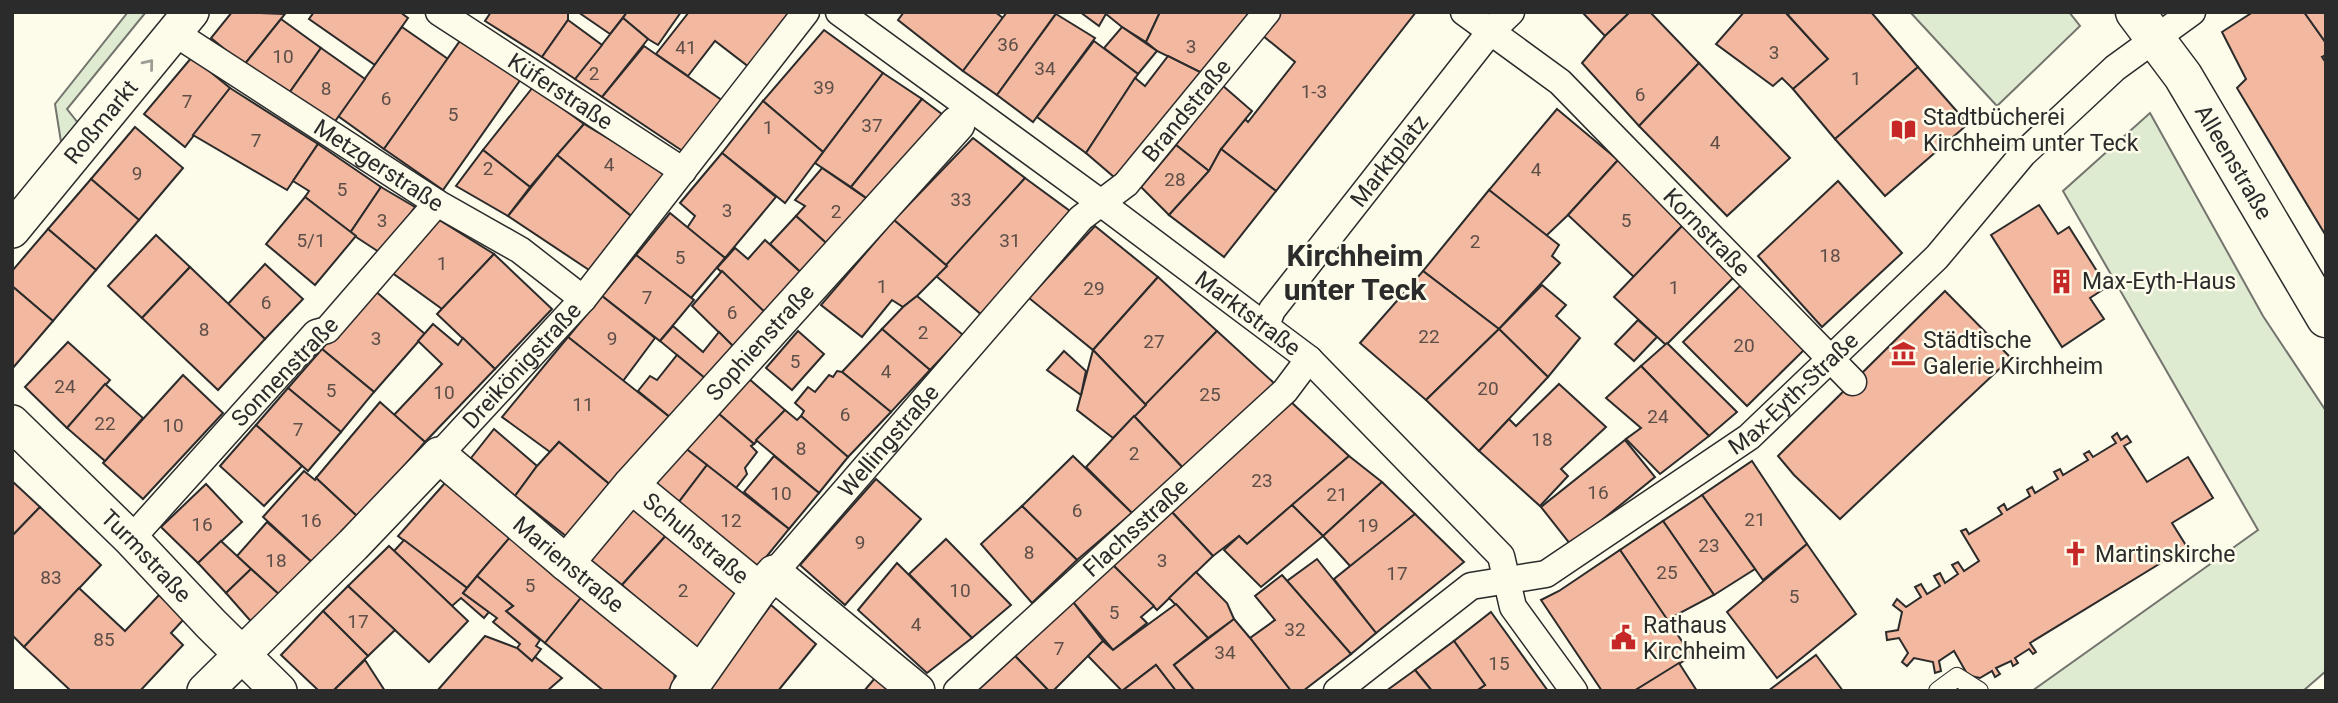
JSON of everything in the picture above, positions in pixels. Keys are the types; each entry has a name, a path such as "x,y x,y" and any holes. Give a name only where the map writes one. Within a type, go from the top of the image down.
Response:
{"street":[{"name":"Küferstraße","path":"439,12 683,171"},
{"name":"Dreikönigstraße","path":"205,691 243,656 439,455 583,299 806,12"},
{"name":"Marktstraße","path":"839,12 867,20 1101,203 1309,359 1501,556 1513,607 1574,691"},
{"name":"Brandstraße","path":"1101,203 1126,184 1267,12"},
{"path":"1464,12 1490,32"},
{"name":"Marktplatz","path":"1266,325 1272,310 1490,32 1511,12"},
{"name":"Max-Eyth-Straße","path":"1337,691 1471,586 1546,574 1749,437 1937,257 2022,154 2115,68 2145,25 2192,12"},
{"name":"Metzgerstraße","path":"183,22 437,203 520,250 583,299"},
{"name":"Roßmarkt","path":"12,230 183,22"},
{"name":"Alleenstraße","path":"2145,25 2183,76 2326,318"},
{"name":"Kornstraße","path":"1490,32 1560,82 1853,382"},
{"name":"Sophienstraße","path":"566,563 631,485 957,124"},
{"name":"Sonnenstraße","path":"131,539 316,333 327,330 437,203"},
{"name":"Wellingstraße","path":"694,681 766,581 1081,218 1101,203"},
{"name":"Flachsstraße","path":"957,691 1285,391 1309,359"},
{"name":"Turmstraße","path":"12,423 131,539 279,691"},
{"name":"Marienstraße","path":"439,455 566,563 694,681"},
{"name":"Schuhstraße","path":"631,485 917,691"}],"lane":[{"path":"1938,691 1957,677 1979,691"}],"green space":[{"path":"128,12 146,12 67,109 78,123 61,142 55,104"},
{"path":"1910,12 2069,12 2080,26 1997,106"},
{"path":"2150,113 2263,316 2326,411 2326,671 2303,691 2032,691 2258,530 2063,191"}],"building":[{"path":"232,12 285,14 244,65 211,38"},
{"path":"314,12 400,12 408,18 375,65 309,19"},
{"path":"491,12 568,12 568,20 542,57 485,21"},
{"path":"578,12 627,12 610,34"},
{"path":"627,12 681,12 658,45 623,18"},
{"path":"689,12 793,12 749,67 715,41 688,76 656,54"},
{"path":"904,12 995,12 1003,18 963,71 898,20"},
{"path":"1007,12 1057,12 997,95 963,71"},
{"path":"1080,12 1107,12 1099,26"},
{"path":"1160,12 1146,42 1122,27 1106,14"},
{"path":"1160,12 1244,12 1252,17 1208,76 1157,51 1146,42"},
{"path":"1280,12 1416,12 1276,191 1221,149 1245,119 1248,122 1295,62 1262,35"},
{"path":"1582,12 1630,12 1605,36"},
{"path":"1630,12 1650,12 1699,63 1639,126 1582,63"},
{"path":"1744,12 1785,12 1828,59 1793,89 1782,78 1773,86 1716,44"},
{"path":"1790,12 1871,12 1918,67 1835,139 1793,89 1828,59 1788,15"},
{"path":"2253,12 2304,12 2326,43 2326,55 2322,57 2326,63 2326,236 2237,88 2246,79 2222,32"},
{"path":"2304,12 2326,12 2326,43"},
{"path":"1056,14 1095,38 1033,122 997,95"},
{"path":"623,18 648,39 602,97 575,79"},
{"path":"281,19 321,48 287,96 244,65"},
{"path":"568,20 602,45 575,79 542,57"},
{"path":"402,27 448,59 384,149 338,116"},
{"path":"1122,27 1157,51 1138,74 1104,48"},
{"path":"824,30 883,73 823,152 763,101"},
{"path":"462,38 521,79 443,190 384,149"},
{"path":"1094,41 1138,74 1086,153 1037,117"},
{"path":"644,46 723,101 684,152 602,97"},
{"path":"321,48 365,79 331,127 287,96"},
{"path":"1168,56 1208,76 1121,183 1086,153 1135,78 1145,86"},
{"path":"192,57 230,88 185,147 144,114"},
{"path":"1699,63 1790,158 1727,216 1639,126"},
{"name":"Stadtbücherei Kirchheim unter Teck","path":"1918,67 1968,124 1885,196 1835,139"},
{"path":"883,73 922,99 851,187 815,163"},
{"path":"1222,85 1252,111 1221,149 1209,171 1176,145"},
{"path":"533,87 584,124 530,187 483,150"},
{"path":"230,88 318,144 287,190 193,135"},
{"path":"922,99 951,121 876,205 851,187"},
{"path":"763,101 823,152 785,203 722,153"},
{"path":"1557,109 1618,160 1546,236 1489,190"},
{"path":"584,124 666,173 631,216 557,155"},
{"path":"135,127 183,168 139,220 91,179"},
{"path":"973,138 1025,178 947,266 894,220"},
{"path":"318,144 381,187 350,233 305,197 309,191 293,181"},
{"path":"1176,145 1209,171 1169,215 1141,187"},
{"path":"1221,149 1276,191 1224,257 1169,215 1209,171"},
{"path":"483,150 530,187 508,216 456,186"},
{"path":"722,153 776,197 725,258 687,228 695,216 680,203"},
{"path":"557,155 631,216 589,270 508,216"},
{"path":"1618,160 1683,225 1634,277 1568,215"},
{"path":"822,168 876,205 834,250 796,216 805,206 795,200"},
{"path":"1025,178 1074,214 983,316 936,276"},
{"path":"91,179 139,220 96,270 48,229"},
{"path":"1838,181 1902,253 1822,327 1758,256"},
{"path":"381,187 415,207 382,254 350,233"},
{"path":"1489,190 1559,245 1552,256 1560,263 1499,329 1423,271"},
{"path":"305,197 356,236 315,285 266,244"},
{"name":"Max-Eyth-Haus","path":"2039,205 2058,234 2069,227 2107,287 2090,298 2104,319 2062,347 1991,235"},
{"path":"670,213 725,258 691,298 636,255"},
{"path":"796,216 834,250 807,278 770,244"},
{"path":"436,218 494,254 442,309 391,272"},
{"path":"894,220 947,266 903,307 892,300 862,337 821,305"},
{"path":"1683,225 1735,276 1666,345 1614,297"},
{"path":"1095,226 1158,277 1093,350 1029,298"},
{"path":"48,229 96,270 53,321 12,286 12,271"},
{"path":"156,235 190,267 142,318 108,286"},
{"path":"765,240 807,278 772,319 717,268 735,248 748,259"},
{"path":"494,254 552,309 495,369 437,314"},
{"path":"636,255 694,300 660,341 602,296"},
{"path":"265,264 303,299 265,339 228,304"},
{"path":"190,267 265,339 218,390 142,318"},
{"path":"722,271 772,319 741,354 692,306"},
{"path":"1423,271 1499,329 1426,400 1360,343"},
{"path":"1158,277 1217,331 1146,405 1093,350"},
{"path":"1743,283 1806,348 1747,406 1683,342"},
{"path":"1542,285 1566,305 1556,316 1580,338 1548,377 1499,329"},
{"path":"12,286 53,321 12,369"},
{"path":"373,289 425,334 374,392 322,349"},
{"path":"1945,291 2011,358 1840,519 1778,456"},
{"path":"602,296 655,338 623,381 568,337"},
{"path":"917,296 963,335 930,370 882,329"},
{"path":"1638,320 1657,337 1634,361 1615,344"},
{"path":"433,324 458,345 463,338 495,369 425,442 394,415 442,364 418,341"},
{"path":"673,326 703,352 719,332 741,354 712,384 660,341"},
{"path":"882,329 930,370 891,412 842,372"},
{"path":"1499,329 1548,377 1479,451 1426,400"},
{"path":"798,331 824,354 792,390 766,368"},
{"path":"1217,331 1275,384 1183,468 1134,416"},
{"path":"568,337 676,422 614,488 559,442 550,452 502,417"},
{"path":"68,342 110,380 67,428 25,387"},
{"path":"1667,343 1737,412 1709,436 1641,366"},
{"path":"322,349 374,392 341,432 288,388"},
{"path":"1093,350 1146,405 1113,438 1077,410"},
{"path":"1064,351 1086,371 1081,395 1047,370"},
{"path":"677,355 712,384 676,422 638,391 650,376 657,380"},
{"path":"1641,366 1709,436 1660,474 1626,439 1641,428 1606,398"},
{"path":"837,371 842,372 891,412 848,457 801,416 804,411 795,403 808,387 815,392 829,375 833,377"},
{"path":"183,375 223,413 143,499 103,463"},
{"path":"748,378 785,410 754,444 719,414"},
{"path":"105,384 143,418 105,461 67,428"},
{"path":"1559,384 1606,427 1561,469 1568,476 1540,506 1479,451 1509,419 1516,426"},
{"path":"288,388 341,432 308,471 256,425"},
{"path":"1290,401 1349,456 1247,544 1239,536 1213,556 1170,510"},
{"path":"380,402 425,442 359,518 316,478"},
{"path":"785,410 797,420 801,416 848,457 819,493 756,440"},
{"path":"719,414 754,444 751,446 757,452 745,468 747,474 736,488 686,449"},
{"path":"1134,416 1183,468 1132,513 1086,467"},
{"path":"256,425 302,466 264,506 220,466"},
{"path":"494,429 537,466 515,496 471,458"},
{"name":"Martinskirche","path":"2117,433 2121,440 2127,436 2131,442 2124,446 2147,482 2188,457 2213,498 2172,523 2187,547 2030,643 2036,652 2033,654 2029,649 2015,658 2018,663 2013,666 2011,661 1996,668 2000,674 1995,677 1992,671 1980,678 1963,678 1966,672 1954,651 1939,661 1941,671 1935,673 1933,662 1914,658 1907,666 1902,662 1908,653 1899,638 1887,640 1886,632 1898,630 1902,612 1893,605 1897,599 1906,607 1921,597 1915,587 1921,584 1927,594 1940,586 1934,576 1940,573 1945,583 1958,574 1952,565 1958,562 1964,571 1979,561 1961,531 1966,529 1969,534 2002,514 1998,508 2004,504 2007,510 2030,496 2027,490 2032,487 2035,493 2058,479 2054,472 2060,469 2063,475 2088,460 2084,454 2089,451 2093,457 2116,443 2112,437"},
{"path":"1625,440 1655,477 1571,545 1541,507"},
{"path":"559,442 614,488 571,540 515,496"},
{"path":"684,447 707,465 672,511 648,494"},
{"path":"774,456 819,493 789,529 744,492"},
{"path":"1073,456 1132,513 1077,560 1022,506"},
{"path":"1349,456 1382,482 1323,536 1292,505"},
{"path":"1752,461 1807,544 1763,580 1702,495"},
{"path":"707,465 789,529 754,572 672,511"},
{"path":"304,471 315,480 316,478 359,518 315,565 263,517"},
{"path":"876,479 921,519 845,605 800,565"},
{"path":"12,481 40,507 12,536"},
{"path":"1382,482 1415,514 1351,567 1323,536"},
{"path":"445,483 511,536 467,588 398,536"},
{"path":"206,484 242,522 198,563 161,527"},
{"path":"1702,495 1755,569 1714,595 1663,521"},
{"path":"635,504 669,532 622,585 589,559"},
{"path":"1292,505 1323,536 1261,587 1224,550 1239,536 1247,544"},
{"path":"1022,506 1077,560 1032,603 981,544"},
{"path":"40,507 101,565 24,647 12,635 12,536"},
{"path":"1170,510 1213,556 1157,610 1112,564"},
{"path":"1415,514 1464,562 1376,633 1334,579"},
{"path":"1663,521 1714,595 1667,620 1620,550"},
{"path":"267,522 315,565 283,598 237,556"},
{"path":"669,532 745,594 697,652 622,585"},
{"path":"511,536 584,594 545,643 506,611 513,606 477,576"},
{"path":"946,539 1011,605 972,638 909,574"},
{"path":"404,540 467,588 463,593 489,612 484,618 461,598 452,606 394,551"},
{"path":"221,541 251,569 226,593 198,563"},
{"path":"1807,544 1856,614 1777,678 1727,612"},
{"path":"389,546 468,621 429,662 348,586"},
{"name":"Rathaus Kirchheim","path":"1620,550 1692,656 1634,691 1602,691 1541,600"},
{"path":"1317,559 1376,633 1351,654 1287,581"},
{"path":"897,563 972,638 927,673 858,610"},
{"path":"1112,564 1154,606 1141,617 1147,623 1113,650 1073,602"},
{"path":"251,569 283,598 255,626 226,593"},
{"path":"1196,572 1227,603 1234,619 1208,638 1169,598"},
{"path":"1282,575 1351,654 1303,691 1291,691 1250,638 1275,620 1255,596"},
{"path":"477,576 513,606 506,611 540,640 536,646 541,649 532,661 517,648 520,644 493,622 497,618 463,593"},
{"path":"348,586 395,630 368,656 323,611"},
{"path":"79,588 125,631 159,595 184,619 171,633 183,645 140,691 71,691 24,647"},
{"path":"584,594 675,667 674,684 668,691 604,691 545,643"},
{"path":"1073,602 1103,641 1053,691 1049,691 1015,656"},
{"path":"1176,604 1208,638 1174,665 1195,691 1176,691 1156,665 1122,691 1088,656 1103,641 1113,650"},
{"path":"771,605 816,644 778,691 707,691"},
{"path":"323,611 368,656 333,691 319,691 281,655"},
{"path":"1491,612 1548,691 1476,691 1485,685 1454,641"},
{"path":"1234,619 1291,691 1195,691 1174,665"},
{"path":"485,636 517,648 532,661 535,657 562,678 547,691 437,691"},
{"path":"1454,641 1485,685 1476,691 1432,691 1415,670"},
{"path":"1816,655 1843,691 1768,691"},
{"path":"1015,656 1049,691 977,691"},
{"path":"365,660 385,691 333,691"},
{"path":"1679,663 1697,691 1634,691"},
{"path":"1156,665 1176,691 1122,691"},
{"path":"1415,670 1432,691 1386,691"},
{"path":"875,678 890,691 864,691"}],"place":[{"name":"Stadtbücherei Kirchheim unter Teck","path":"1903,130"},
{"name":"Max-Eyth-Haus","path":"2062,281"},
{"name":"Städtische Galerie Kirchheim","path":"1903,353"},
{"name":"Martinskirche","path":"2075,554"},
{"name":"Rathaus Kirchheim","path":"1623,638"}],"district":[{"name":"Kirchheim unter Teck","path":"1355,272"}]}
